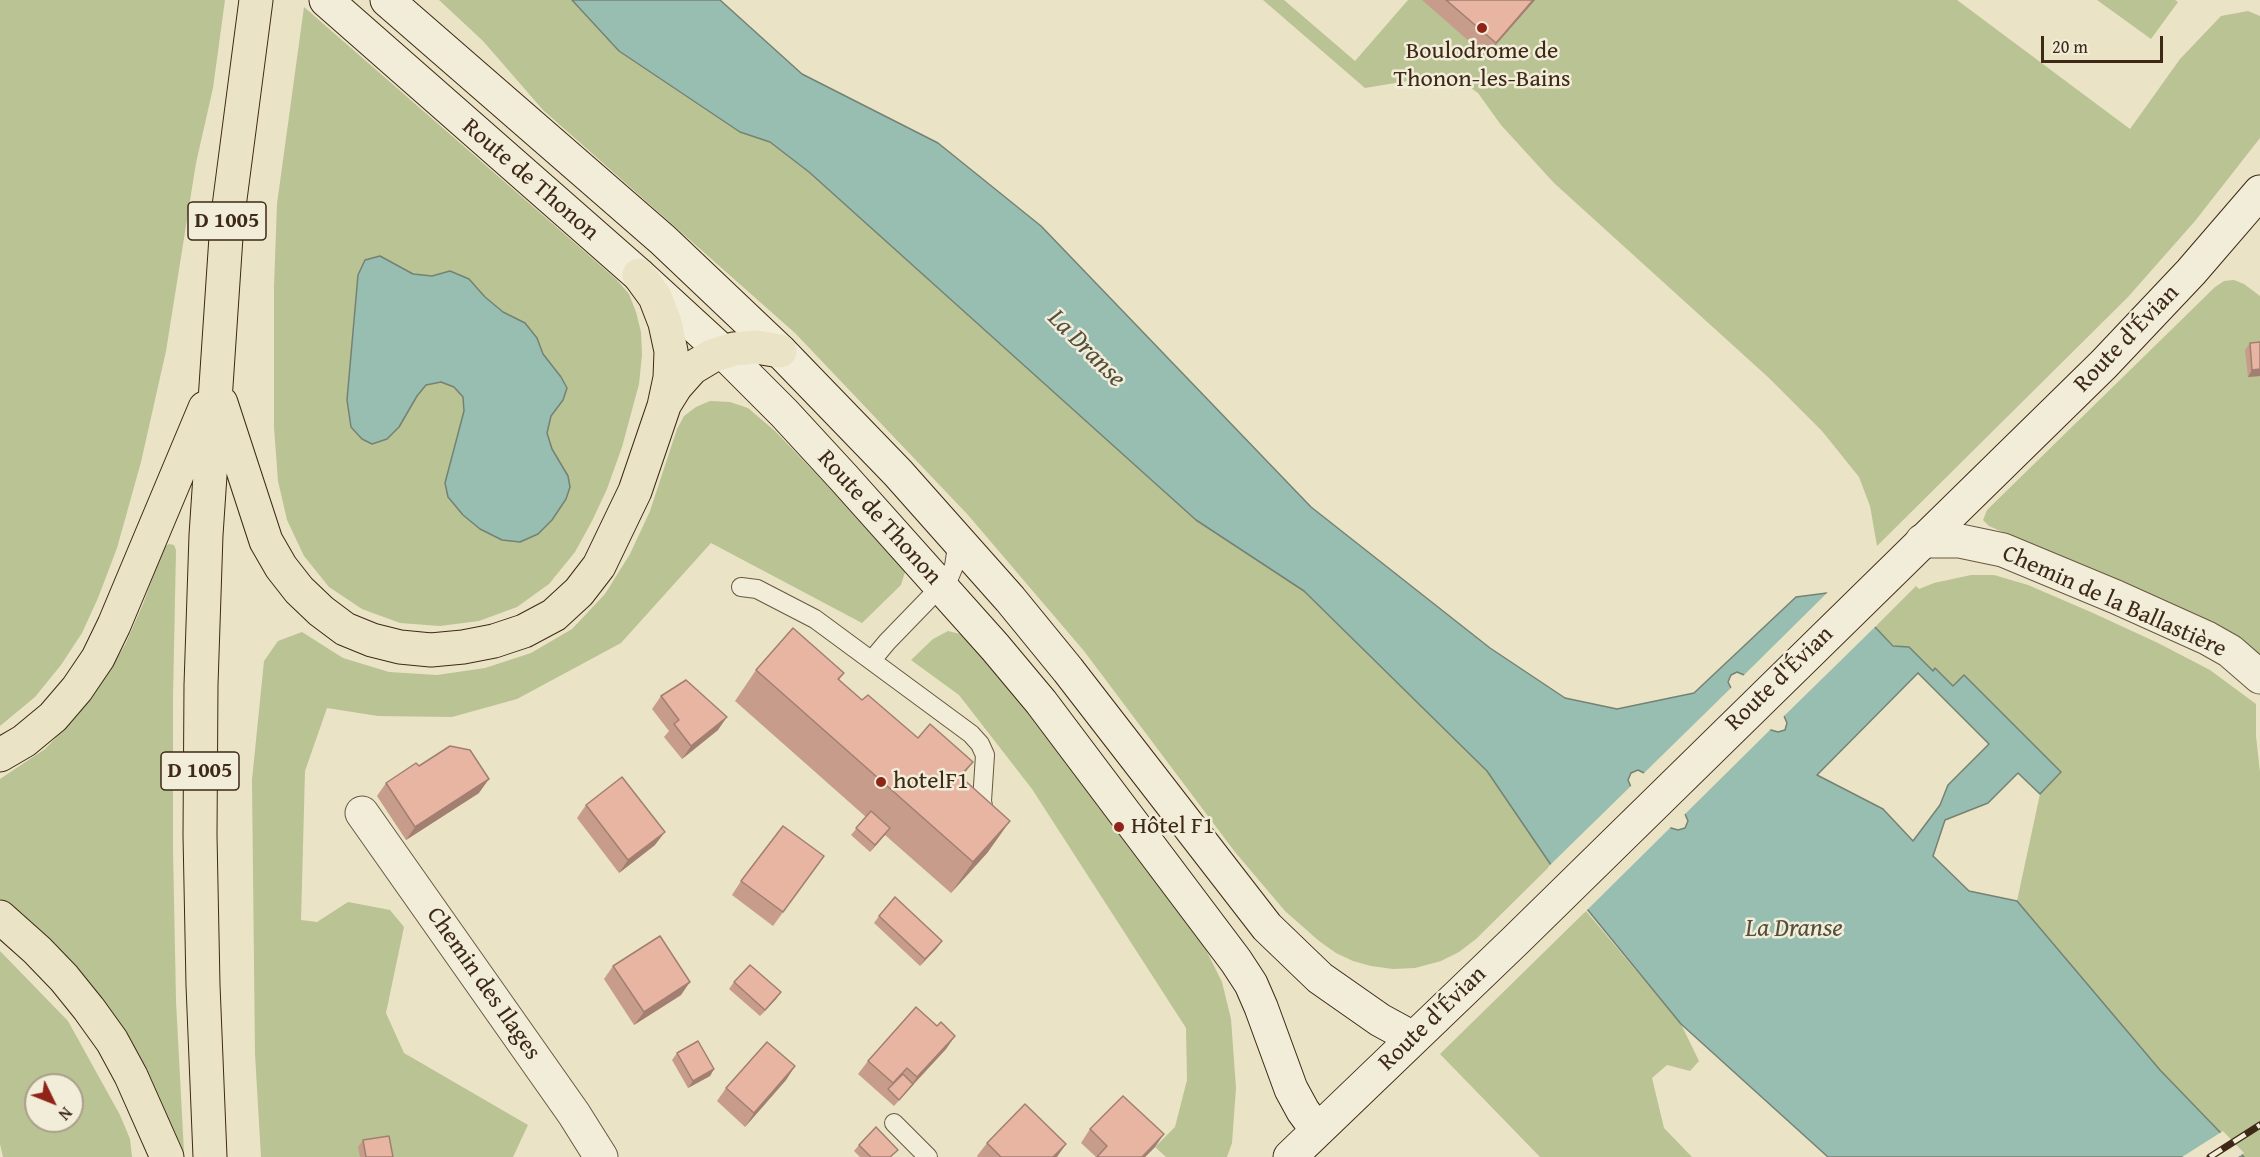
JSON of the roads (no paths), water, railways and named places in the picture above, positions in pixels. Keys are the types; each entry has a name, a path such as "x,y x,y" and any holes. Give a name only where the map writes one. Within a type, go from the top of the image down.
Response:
{"main road":[{"name":"D 1005","path":"210,1157 202,985 201,685 206,535 227,222 256,0"},
{"name":"Route de Thonon","path":"326,0 639,275 723,352 791,421 942,587 1041,702 1236,962 1251,984 1292,1089 1303,1111 1317,1130"},
{"name":"Route de Thonon","path":"387,0 663,240 780,351 950,530 1068,670 1267,927 1320,978 1380,1020 1413,1038"},
{"name":"Route d'Évian","path":"1290,1157 1532,924 2140,326 2191,273 2259,196"},
{"name":"D 1005","path":"215,384 266,541 281,567 299,590 321,611 345,628 381,643 400,647 430,650 494,641 524,631 554,615 579,592 598,566 626,510 664,406 670,378 671,351 665,323 655,297 639,275"},
{"name":"D 1005","path":"664,406 676,386 692,369 712,356 756,347 780,351"},
{"name":"D 1005","path":"0,755 24,741 52,717 77,689 98,658 119,614 215,384"},
{"name":"Chemin de la Ballastière","path":"1922,541 1960,541 2003,550 2126,601 2207,638 2230,651 2260,677"},
{"name":"Chemin des Ilages","path":"362,813 574,1114 601,1157"},
{"path":"0,917 37,950 89,1009 131,1076 167,1157"}],"lane":[{"path":"872,660 886,642 950,578 954,566 955,542 950,530"},
{"path":"741,587 757,589 815,619 971,734 980,744 985,761 982,801 985,818"},
{"path":"894,1124 928,1157"}],"water":[{"name":"La Dranse","path":"572,0 720,0 802,74 938,143 1041,226 1311,507 1490,648 1565,698 1617,709 1694,693 1796,597 1827,593 1875,627 1893,646 1909,647 1933,671 1935,668 1953,686 1964,675 2061,772 2040,794 2018,773 1988,803 1945,820 1933,856 1969,891 2017,901 2160,1070 2244,1157 1828,1157 1681,1024 1551,865 1487,771 1304,591 1196,520 809,172 770,142 740,132 619,51","holes":["1737,672 1744,675 1784,716 1787,723 1785,730 1778,732 1771,730 1731,688 1728,682 1731,675","1918,673 1989,744 1948,785 1940,805 1913,841 1883,809 1817,775","1638,770 1644,773 1685,814 1688,821 1685,828 1678,830 1671,828 1631,787 1628,780 1631,773"]},
{"path":"380,256 413,274 432,276 450,271 469,279 503,312 525,323 537,338 543,354 561,377 567,388 563,400 551,416 547,433 552,449 568,476 570,487 566,499 552,520 538,534 520,542 502,540 480,529 463,515 448,497 445,483 464,411 463,397 454,387 441,382 426,385 399,427 387,439 372,444 362,439 351,427 347,400 358,275 365,260"}],"railway":[{"path":"2210,1157 2260,1125"}],"place":[{"name":"Boulodrome de Thonon-les-Bains","path":"1482,28"},
{"name":"hotelF1","path":"881,782"},
{"name":"Hôtel F1","path":"1119,827"}]}
